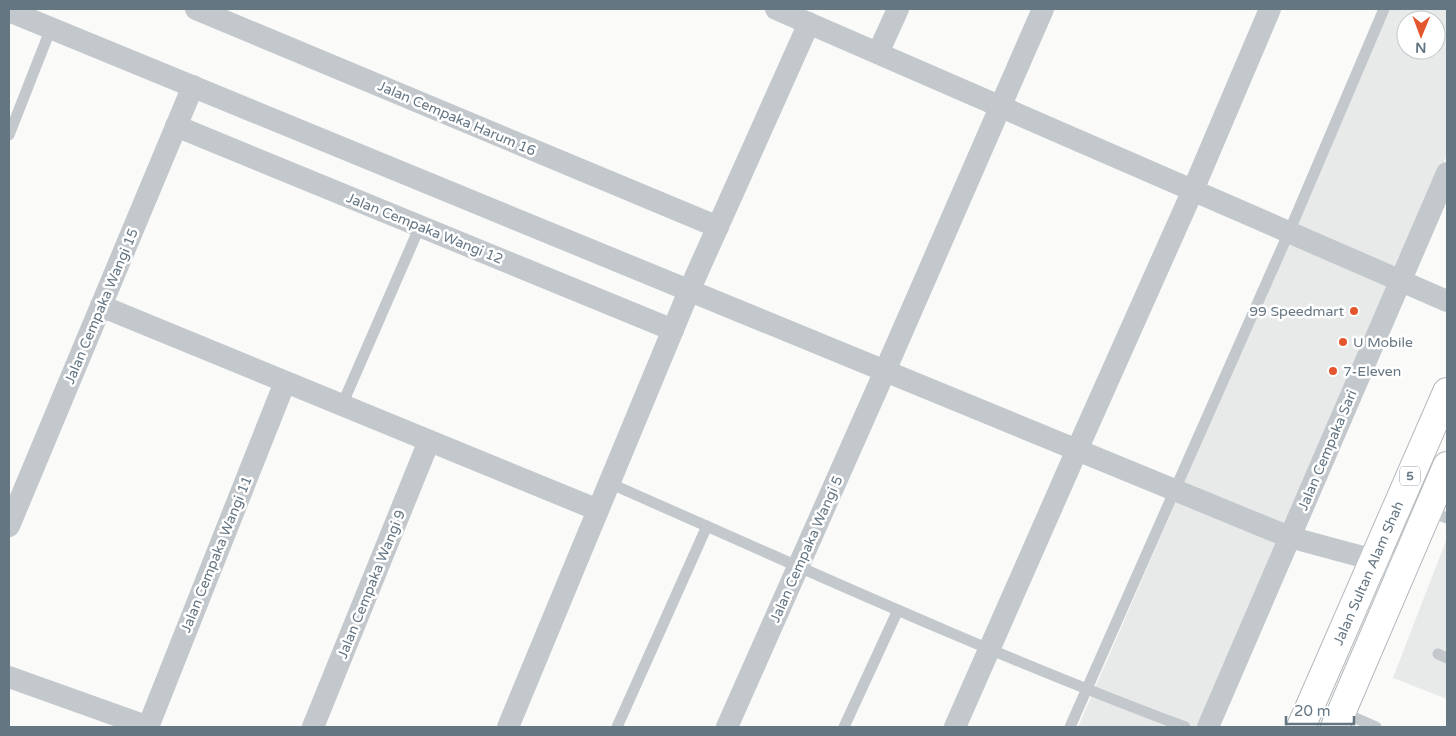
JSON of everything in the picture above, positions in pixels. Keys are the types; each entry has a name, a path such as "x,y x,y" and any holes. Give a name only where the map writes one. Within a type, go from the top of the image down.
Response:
{"highway":[{"name":"Jalan Sultan Alam Shah","path":"1301,727 1447,392"},
{"name":"5","path":"1339,719 1404,568 1438,514 1447,466"}],"street":[{"name":"Jalan Cempaka Harum 16","path":"196,9 718,226"},
{"path":"776,9 1447,300"},
{"path":"878,53 898,9"},
{"name":"Jalan Cempaka Wangi 5","path":"727,727 1043,9"},
{"path":"955,727 1193,190 1270,9"},
{"path":"9,11 1289,537 1404,568"},
{"path":"508,727 673,330 809,22"},
{"name":"Jalan Cempaka Wangi 15","path":"9,526 193,86"},
{"name":"Jalan Cempaka Wangi 12","path":"176,126 673,330"},
{"name":"Jalan Cempaka Sari","path":"1208,727 1447,173"},
{"path":"101,306 598,510"},
{"name":"Jalan Cempaka Wangi 11","path":"148,727 285,382"},
{"name":"Jalan Cempaka Wangi 9","path":"314,727 429,440"},
{"path":"9,677 148,727"}],"lane":[{"path":"1070,727 1289,232 1384,9"},
{"path":"9,135 51,28"},
{"path":"342,405 420,226"},
{"path":"609,483 989,650 1086,690 1185,727"},
{"path":"617,727 707,526"},
{"path":"844,727 898,610"},
{"path":"1339,719 1376,727"}],"shaded area":[{"path":"1390,9 1447,9 1447,155 1202,727 1078,727"},
{"path":"1447,538 1447,699 1393,678"}],"place":[{"name":"99 Speedmart","path":"1354,311"},
{"name":"U Mobile","path":"1343,342"},
{"name":"7-Eleven","path":"1333,371"}]}
